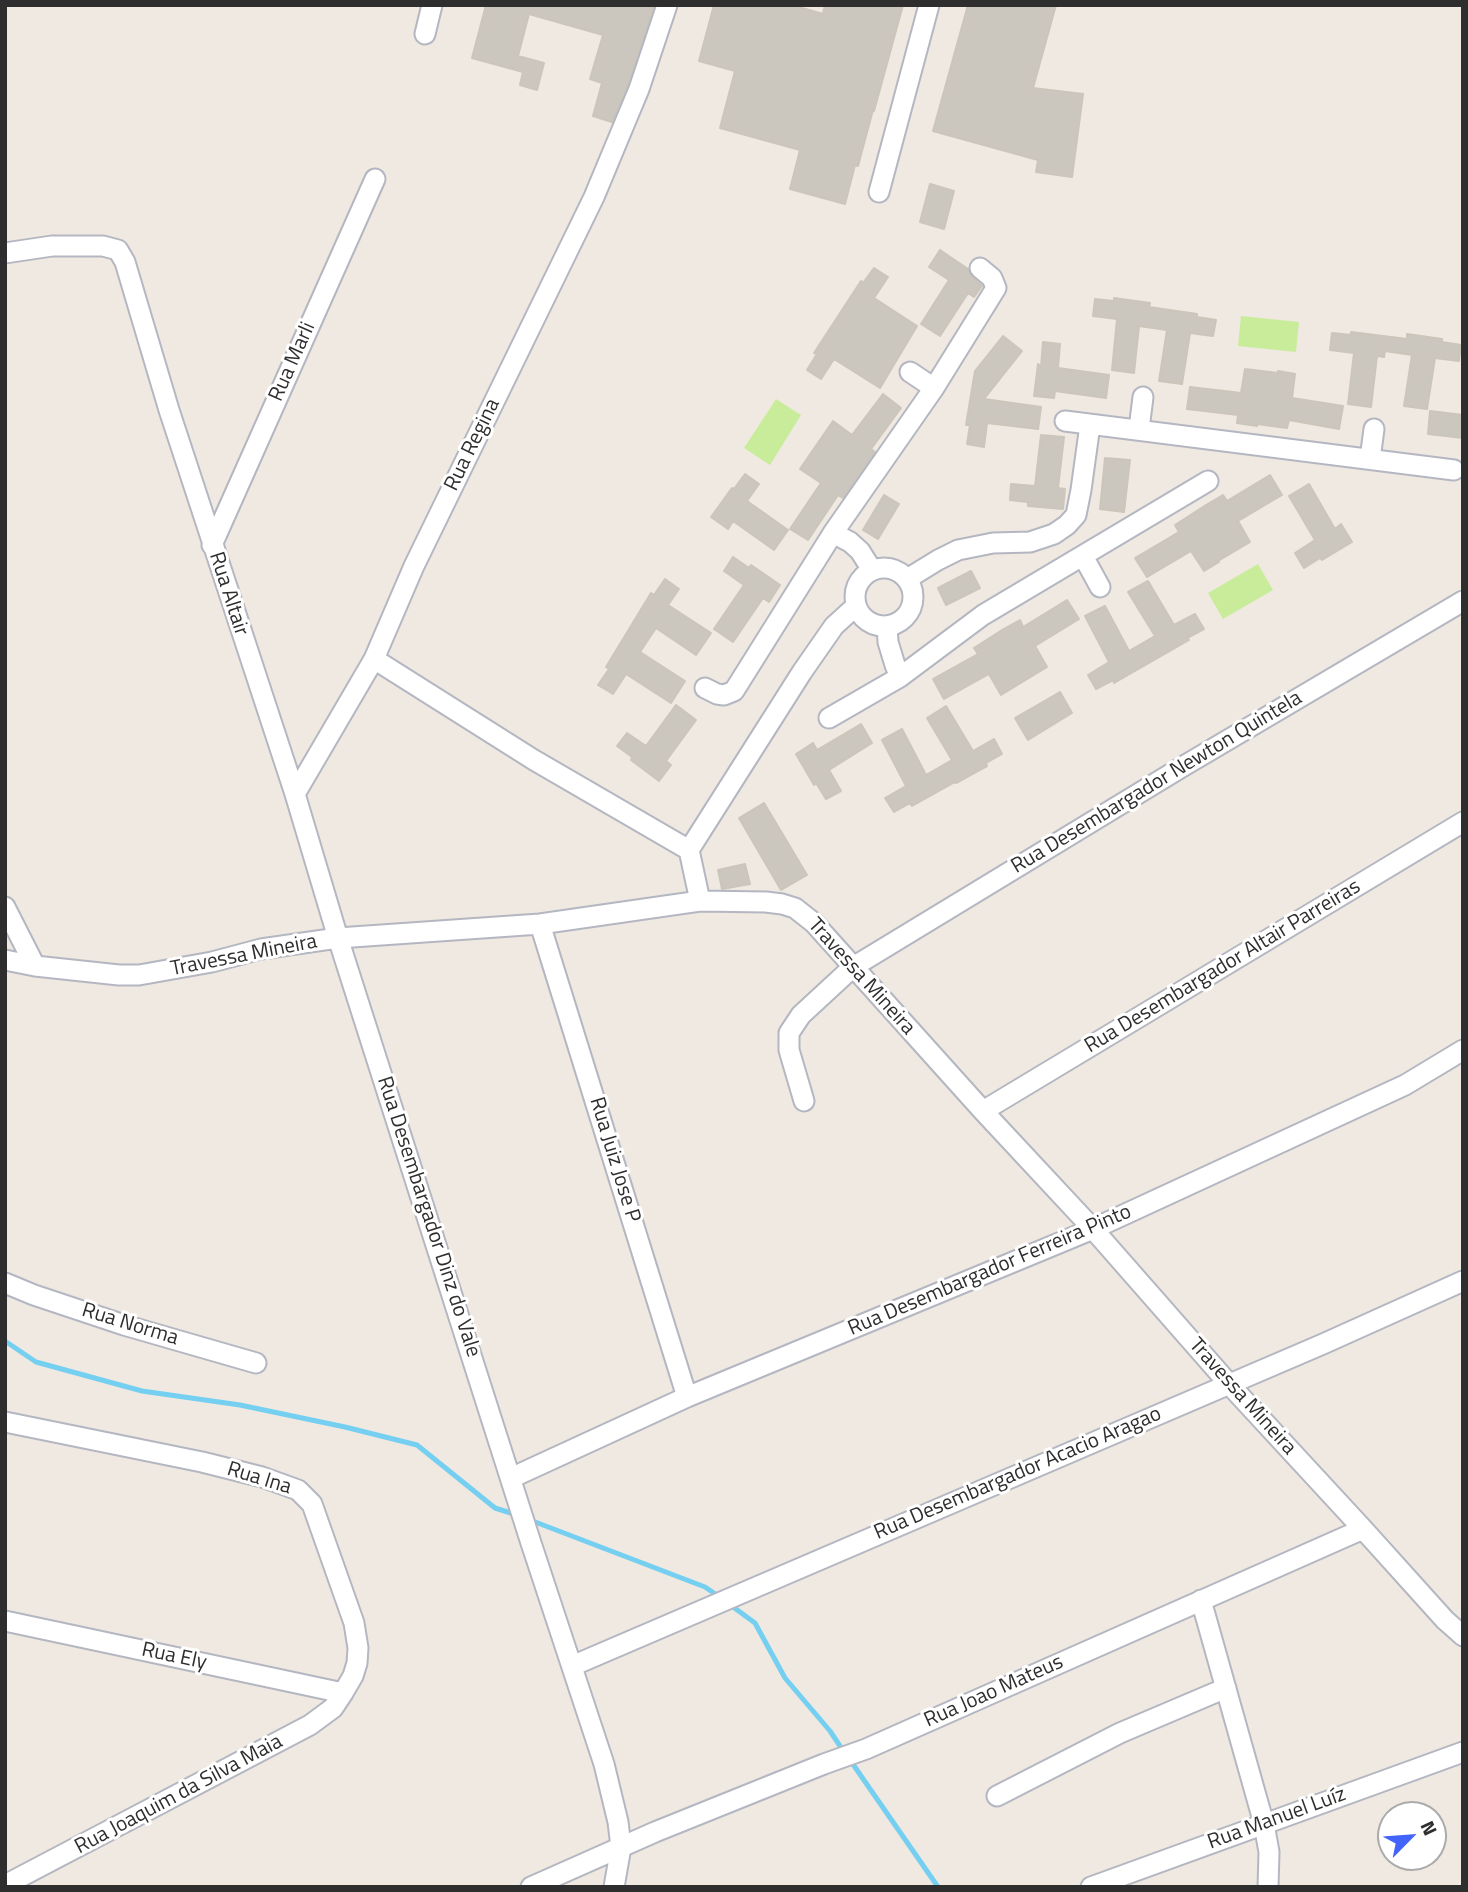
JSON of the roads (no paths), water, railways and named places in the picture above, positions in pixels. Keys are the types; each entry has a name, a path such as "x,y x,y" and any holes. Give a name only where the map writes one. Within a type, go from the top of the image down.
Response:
{"street":[{"path":"425,34 432,5"},
{"name":"Rua Regina","path":"295,794 374,659 414,566 594,197 639,89 667,5"},
{"path":"879,192 929,5"},
{"name":"Rua Marli","path":"212,545 375,179"},
{"name":"Rua Altair","path":"5,253 52,246 95,246 118,250 125,262 169,410 295,794 338,937"},
{"path":"705,688 724,695 734,691 833,533 934,387 996,288 992,278 979,268"},
{"path":"910,372 934,387"},
{"path":"1139,429 1143,397"},
{"path":"1065,421 1454,470"},
{"path":"907,579 958,550 993,543 1030,542 1055,534 1067,525 1076,515 1090,425"},
{"path":"1370,459 1374,429"},
{"path":"830,718 900,677 983,615 1208,481"},
{"path":"833,533 860,551 872,570"},
{"path":"1083,556 1100,587"},
{"path":"884,567 892,568 907,579 913,595 909,612 895,624 887,626 869,623 863,618 856,606 855,591 862,577 872,570 884,567"},
{"name":"Rua Desembargador Newton Quintela","path":"804,1101 789,1050 789,1032 801,1015 853,967 1182,767 1463,601"},
{"path":"700,901 689,850 802,672 834,626 856,606"},
{"path":"887,626 888,642 900,677"},
{"path":"374,659 534,760 689,850"},
{"name":"Rua Desembargador Altair Parreiras","path":"983,1111 1463,822"},
{"name":"Travessa Mineira","path":"5,960 139,975 212,962 261,948 338,937 540,923 700,901 766,902 795,908 814,923 983,1111 1093,1228 1228,1384 1445,1620 1463,1636"},
{"path":"5,907 35,965"},
{"name":"Rua Juiz Jose P","path":"540,923 687,1397"},
{"name":"Rua Desembargador Dinz do Vale","path":"338,937 572,1666"},
{"name":"Rua Desembargador Ferreira Pinto","path":"514,1487 687,1397 1093,1228 1405,1085 1463,1050"},
{"name":"Rua Desembargador Acacio Aragao","path":"572,1666 1323,1344 1463,1281"},
{"name":"Rua Norma","path":"5,1283 124,1325 256,1363"},
{"name":"Rua Ina","path":"5,1422 213,1464 285,1484 306,1496 313,1504 356,1634 357,1663 343,1693"},
{"name":"Rua Joao Mateus","path":"531,1887 824,1763 866,1749 1363,1529"},
{"path":"1201,1600 1264,1824 1269,1852 1268,1887"},
{"name":"Rua Ely","path":"5,1620 343,1693"},
{"path":"572,1666 604,1764 618,1822 621,1847 614,1887"},
{"path":"997,1796 1120,1733 1226,1688"},
{"name":"Rua Joaquim da Silva Maia","path":"5,1885 310,1725 333,1708 343,1693"},
{"name":"Rua Manuel Luíz","path":"1091,1887 1463,1752"}],"waterway":[{"path":"5,1341 36,1362 142,1391 240,1405 417,1445 495,1508 517,1515"},
{"path":"530,1520 705,1587 721,1598"},
{"path":"729,1604 755,1623 785,1678 830,1731 844,1752"},
{"path":"850,1760 938,1887"}]}
